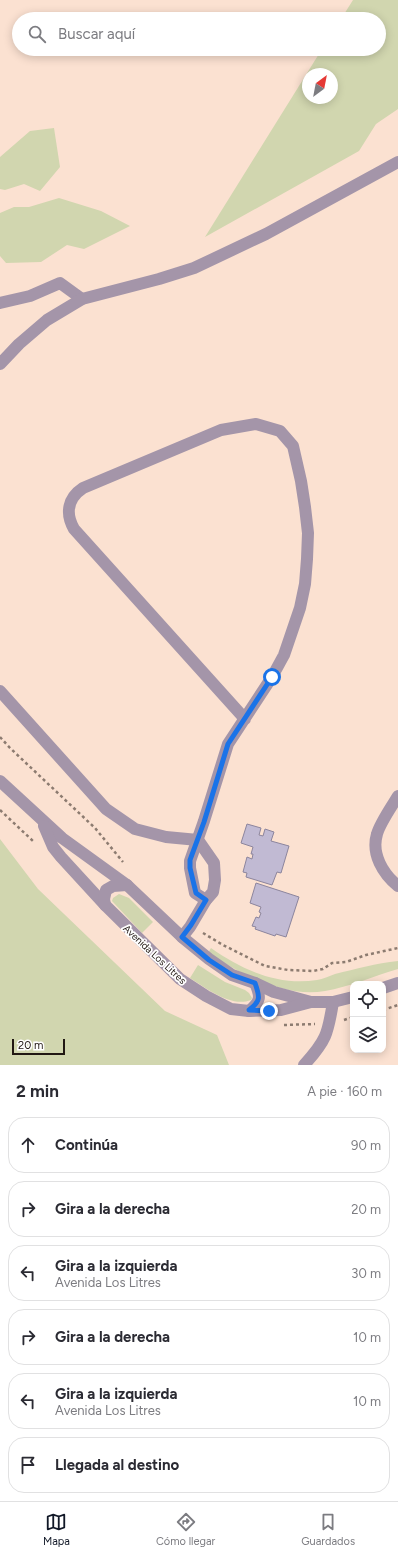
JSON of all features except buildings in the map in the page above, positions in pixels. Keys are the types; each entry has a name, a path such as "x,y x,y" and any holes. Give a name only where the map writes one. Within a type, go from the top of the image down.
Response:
{"street":[{"path":"0,364 19,344 47,320 82,299 159,279 194,268 266,234 398,162"},
{"path":"0,303 30,296 60,284 82,299"},
{"path":"206,900 196,893 190,868 190,860 198,840 228,744 245,719 272,677 290,638 301,602 307,559 308,533 306,507 293,446 280,430 256,424 221,430 83,488 72,498 69,513 70,522 74,529 245,719"},
{"path":"0,691 106,808 135,829 166,837 198,840 214,863 215,880 213,892 206,900 182,937"},
{"name":"Avenida Los Litres","path":"0,781 42,822 126,885 209,960 232,975 255,983 274,992 311,1002"},
{"path":"398,796 377,834 375,851 382,868 398,886"},
{"name":"Avenida Los Litres","path":"42,822 54,847 61,857 105,905 180,979 206,996 231,1009 249,1010 281,1010 311,1002 333,1002 350,998"},
{"path":"105,905 104,899 106,890 113,886 126,885"},
{"path":"249,1010 257,1003 259,994 255,983"},
{"path":"386,987 398,983"},
{"path":"304,1065 321,1046 325,1038 333,1002"}],"path":[{"path":"386,1009 398,1005"}],"green space":[{"path":"353,0 398,0 398,109 376,124 359,151 205,237 302,81 302,104 338,104 338,68 310,68 318,56 386,56 386,12 345,12"},
{"path":"54,128 60,167 40,191 24,184 5,190 0,189 0,157 30,131"},
{"path":"59,198 101,211 130,226 84,249 67,245 41,262 6,263 0,256 0,213 14,207 29,207"},
{"path":"0,839 38,889 165,1011 217,1035 229,1065 0,1065"},
{"path":"119,894 129,898 153,922 142,933 112,901 113,898"},
{"path":"211,948 248,969 288,981 317,980 366,966 398,961 398,969 361,981 350,981 350,985 325,991 294,991 279,988 249,976 234,969 208,953"},
{"path":"198,965 225,982 245,990 252,998 251,1000 243,1002 227,999 219,996 190,978"}],"route":[{"path":"269,1011 249,1010 257,1003 259,994 255,983 232,975 209,960 182,937 206,900 196,893 190,868 190,860 204,822 228,744 272,677"}]}
